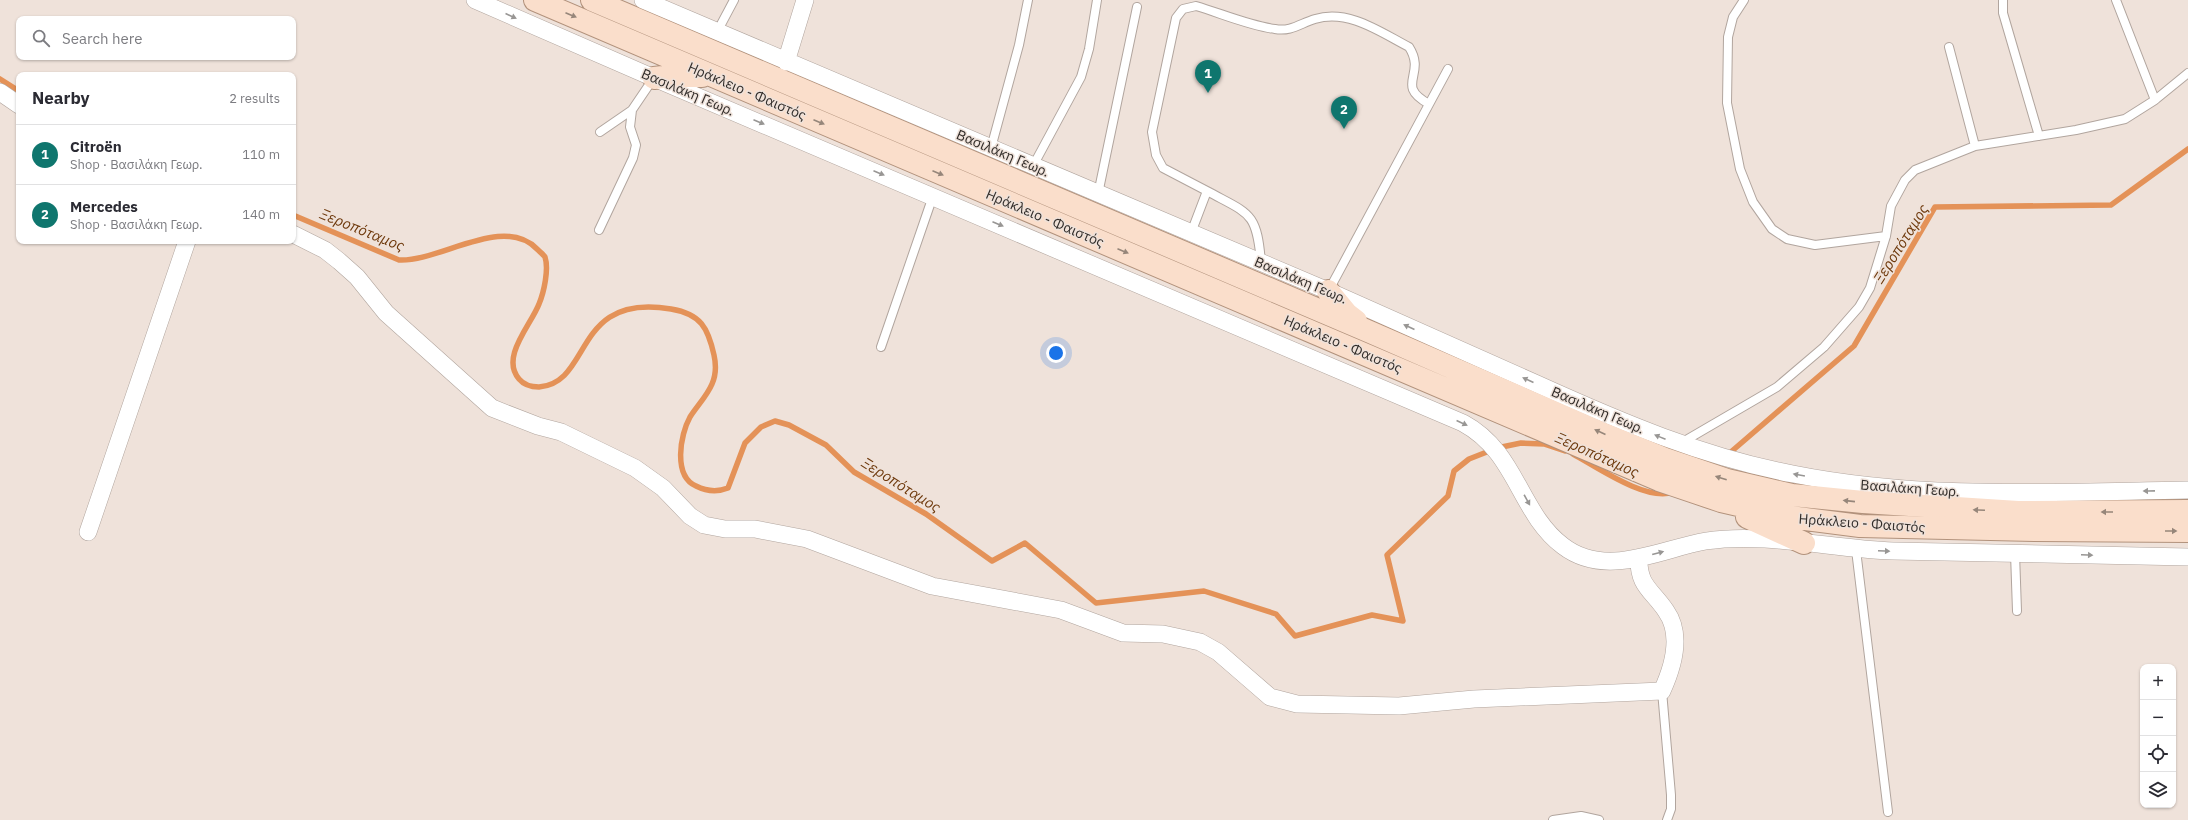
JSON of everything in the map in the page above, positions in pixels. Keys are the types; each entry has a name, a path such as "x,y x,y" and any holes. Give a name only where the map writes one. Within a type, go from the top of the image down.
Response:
{"main road":[{"name":"Ηράκλειο - Φαιστός","path":"535,0 1356,349 1659,480 1721,501 1790,517 1860,526 2025,521 2188,511"},
{"name":"Ηράκλειο - Φαιστός","path":"592,0 1370,332 1606,435 1665,459 1727,480 1792,495 2025,521 2188,531"},
{"path":"654,78 672,76 713,76"},
{"path":"1328,291 1346,314 1370,332"},
{"path":"1659,480 1804,543"}],"street":[{"name":"Βασιλάκη Γεωρ.","path":"475,0 1471,428 1490,443 1508,466 1542,524 1563,546 1588,558 1603,561 1620,561 1718,540 1753,539 1804,543 1856,550 2188,557"},
{"name":"Βασιλάκη Γεωρ.","path":"643,0 1328,291 1612,418 1681,444 1734,461 1795,475 1868,486 1984,493 2188,490"},
{"path":"786,62 805,0"},
{"path":"0,92 16,103"},
{"path":"296,236 325,250 339,261 357,277 386,313 492,408 538,426 561,432 635,468 663,488 690,516 704,525 725,529 755,529 807,539 932,586 1061,610 1123,633 1163,634 1200,642 1218,652 1270,697 1297,704 1327,706 1399,706 1474,699 1662,691 1676,653 1673,626 1667,612 1639,576 1639,558"},
{"path":"88,532 186,244"},
{"path":"1996,552 2014,538 2025,521 2042,502 2069,492"},
{"path":"1984,493 2012,504 2046,546 2060,554"}],"lane":[{"path":"717,32 734,0"},
{"path":"990,148 1019,45 1028,0"},
{"path":"1033,166 1081,77 1097,0"},
{"path":"1744,0 1733,17 1728,37 1727,103 1740,168 1753,202 1772,229 1787,239 1815,245 1886,236"},
{"path":"2003,0 2003,13 2039,136"},
{"path":"2116,0 2155,100"},
{"path":"1261,263 1258,233 1253,221 1244,211 1163,168 1156,155 1152,132 1176,18 1183,9 1196,6 1275,29 1291,29 1314,19 1332,15 1353,19 1409,47 1414,54 1416,67 1411,82 1412,89 1415,94 1429,104"},
{"path":"1098,194 1137,8"},
{"path":"1949,47 1975,146"},
{"path":"1328,291 1448,69"},
{"path":"1681,444 1777,387 1824,347 1859,307 1870,288 1886,236 1891,206 1905,180 1916,170 1975,146 2076,130 2125,119 2155,100 2188,73"},
{"path":"600,132 632,110 654,78"},
{"path":"599,230 633,158 636,145 630,127 632,110"},
{"path":"1191,233 1207,191"},
{"path":"881,347 933,196"},
{"path":"1856,550 1888,812"},
{"path":"2015,553 2018,612"},
{"path":"1662,691 1671,790 1671,809 1667,820"},
{"path":"1553,820 1581,816 1600,820"}],"waterway":[{"name":"Ξεροπόταμος","path":"0,79 16,89"},
{"name":"Ξεροπόταμος","path":"1732,451 1854,346 1935,207 2111,205 2188,149"},
{"name":"Ξεροπόταμος","path":"296,216 399,260 415,259 471,242 507,236 523,240 537,249 544,256 546,262 543,293 539,304 519,341 513,361 514,370 519,379 523,383 530,386 539,387 556,382 568,371 588,340 600,325 616,313 639,307 671,309 690,314 702,324 706,330 715,358 712,384 705,397 690,417 686,425 681,444 681,465 684,474 689,481 696,486 708,490 728,488 745,443 761,427 775,421 789,425 826,445 854,472 926,514 992,561 1025,543 1096,603 1204,591 1276,614 1295,636 1372,615 1403,621 1387,555 1448,496 1454,471 1469,459 1497,448 1521,443 1544,444 1565,451"},
{"name":"Ξεροπόταμος","path":"1573,454 1622,482 1636,488 1662,494 1673,492"}],"place":[{"name":"Citroën","path":"1208,93"},
{"name":"Mercedes","path":"1344,129"}]}
